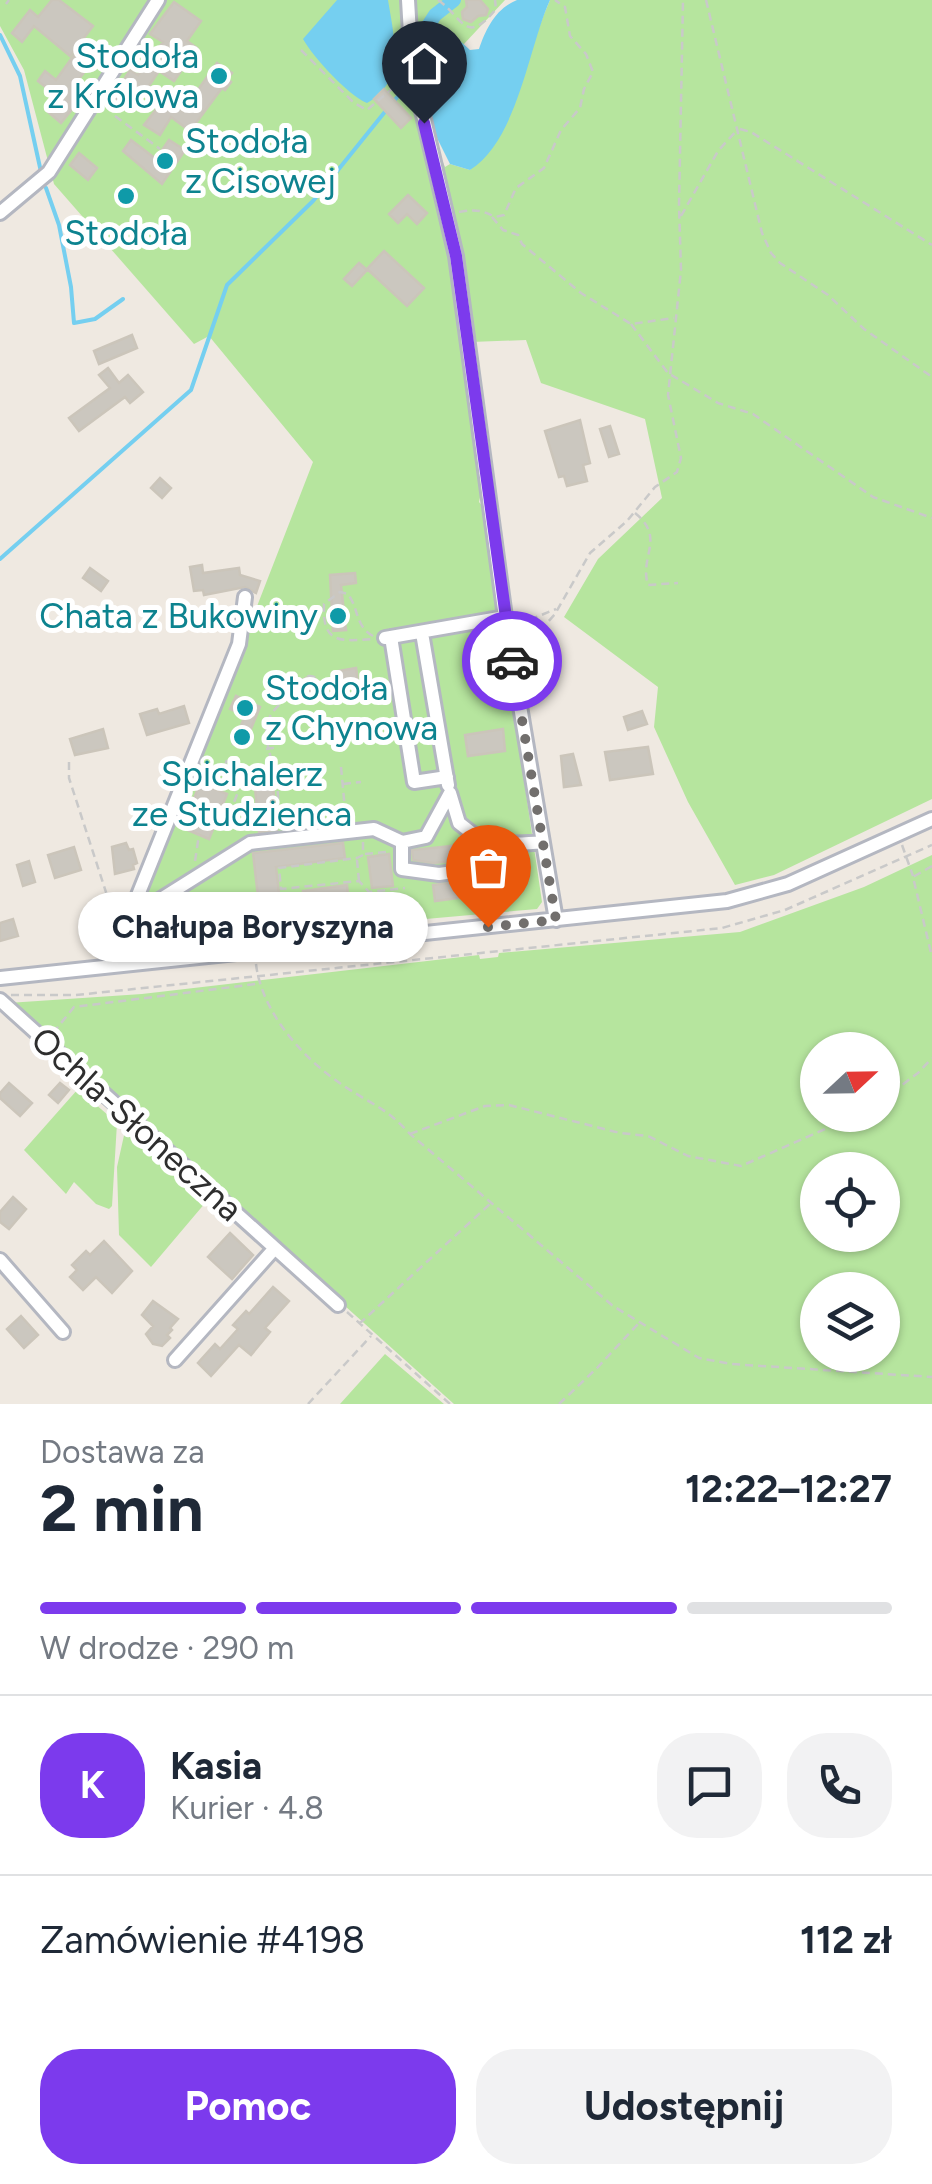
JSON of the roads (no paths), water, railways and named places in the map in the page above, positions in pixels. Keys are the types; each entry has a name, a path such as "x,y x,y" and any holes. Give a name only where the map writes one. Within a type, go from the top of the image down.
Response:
{"street":[{"path":"0,213 49,172 158,0"},
{"path":"408,0 412,68 448,216 506,618 556,920"},
{"path":"122,965 121,941 129,919 239,644 245,596"},
{"path":"447,777 414,782 385,638 506,618"},
{"path":"422,633 459,823 487,845"},
{"path":"402,846 426,837 450,792"},
{"path":"0,978 753,896 808,876 932,818"},
{"path":"129,919 248,844 374,829 402,846"},
{"path":"402,846 402,869 439,874 460,871 473,851 487,845 542,842"},
{"name":"Ochla-Słoneczna","path":"0,1000 338,1305"},
{"name":"Ochla-Słoneczna","path":"175,1360 275,1248"},
{"path":"0,1260 62,1332"}],"water":[{"path":"337,0 388,0 394,43 392,71 388,83 367,103 332,75 303,39"},
{"path":"517,0 550,0 511,116 486,156 470,170 450,164 433,130 419,46 422,35 434,33 450,44 458,39 470,50 479,49 497,14"}],"waterway":[{"path":"422,35 435,15 454,0"},
{"path":"0,35 20,76 41,172"},
{"path":"394,101 404,89"},
{"path":"0,559 191,390 227,285 313,201 388,108"},
{"path":"46,188 59,225 74,323 95,319 123,299"}],"place":[{"name":"Stodoła z Królowa","path":"219,76"},
{"name":"Stodoła z Cisowej","path":"165,161"},
{"name":"Stodoła","path":"126,196"},
{"name":"Chata z Bukowiny","path":"338,616"},
{"name":"Stodoła z Chynowa","path":"245,708"},
{"name":"Spichalerz ze Studzienca","path":"242,737"},
{"name":"Chałupa Boryszyna","path":"488,927"}]}
